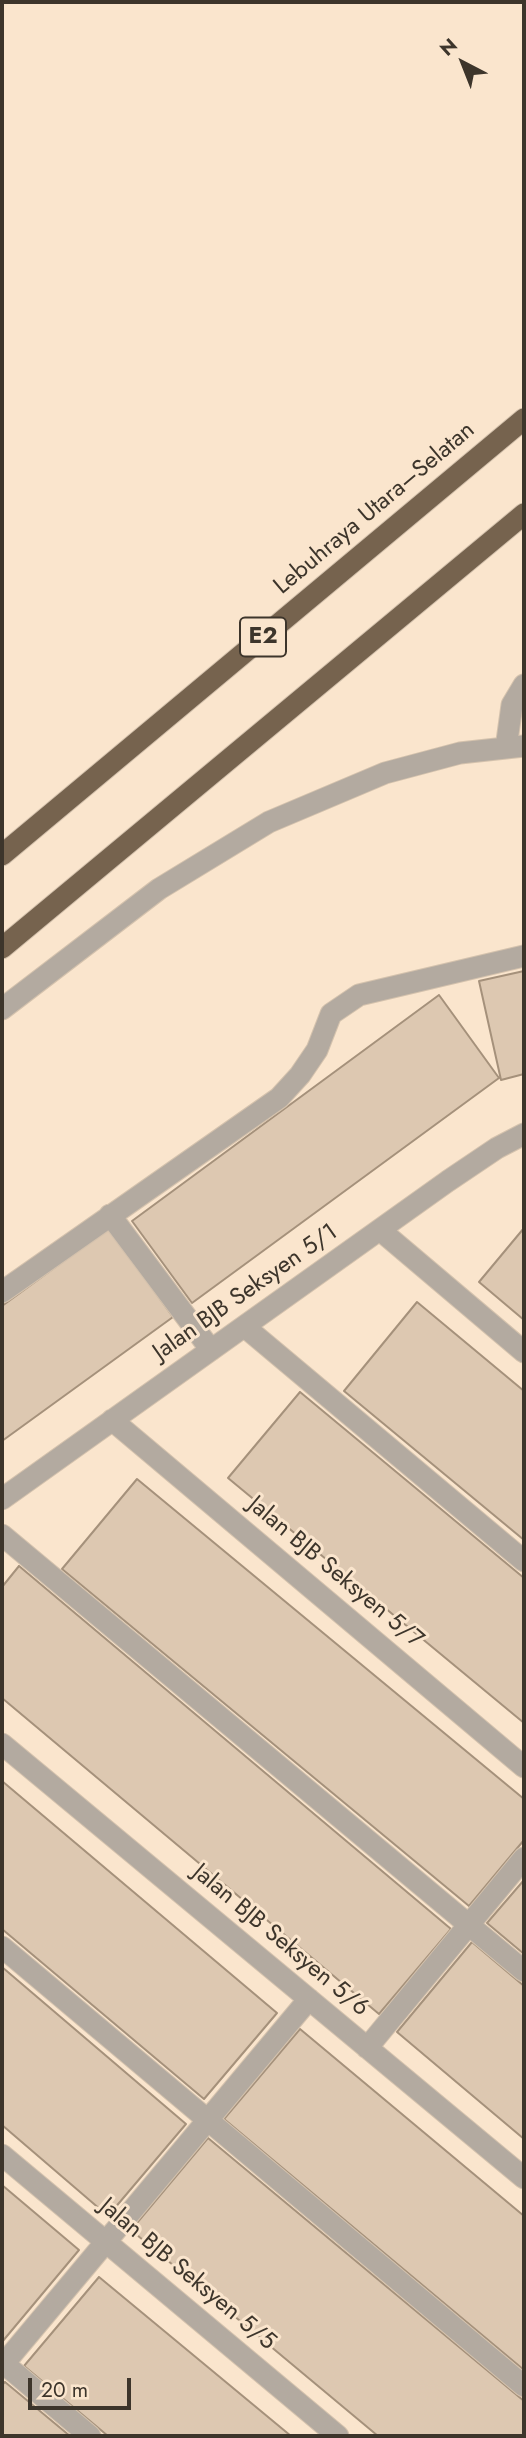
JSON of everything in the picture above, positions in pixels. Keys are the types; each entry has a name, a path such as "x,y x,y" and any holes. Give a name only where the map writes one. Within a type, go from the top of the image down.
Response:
{"highway":[{"name":"Lebuhraya Utara–Selatan","path":"2,855 524,419"},
{"path":"2,948 524,514"}],"street":[{"path":"2,1009 159,889 269,822 385,773 460,753 515,747 512,705 524,685"},
{"path":"2,1292 279,1098 300,1075 317,1050 331,1014 359,995 524,956"},
{"name":"Jalan BJB Seksyen 5/1","path":"2,1499 497,1148 524,1134"},
{"path":"110,1215 211,1350"},
{"path":"380,1230 524,1352"},
{"path":"245,1327 524,1561"},
{"name":"Jalan BJB Seksyen 5/7","path":"112,1420 524,1767"},
{"path":"2,1535 524,1971"},
{"name":"Jalan BJB Seksyen 5/6","path":"2,1744 524,2178"},
{"path":"367,2048 524,1858"},
{"path":"2,1947 524,2386"},
{"path":"90,2436 2,2364 309,2000"},
{"name":"Jalan BJB Seksyen 5/5","path":"2,2155 338,2436"}],"building":[{"path":"524,971 524,1074 501,1080 479,981"},
{"path":"439,995 499,1078 192,1303 132,1221"},
{"path":"109,1228 173,1317 2,1441 2,1306"},
{"path":"524,1228 524,1320 479,1282"},
{"path":"417,1302 524,1391 524,1540 344,1391"},
{"path":"300,1392 524,1578 524,1723 228,1478"},
{"path":"137,1479 524,1799 524,1840 469,1906 62,1569"},
{"path":"19,1566 451,1929 379,2014 2,1698 2,1587"},
{"path":"2,1781 277,2013 204,2099 2,1929"},
{"path":"524,1880 524,1954 487,1923"},
{"path":"472,1942 524,1986 524,2139 397,2032"},
{"path":"2,1967 186,2124 108,2216 2,2125"},
{"path":"300,2029 524,2216 524,2370 224,2119"},
{"path":"208,2138 524,2401 524,2436 378,2436 131,2230"},
{"path":"2,2185 79,2250 2,2342"},
{"path":"99,2277 291,2436 108,2436 24,2366"},
{"path":"5,2382 70,2436 2,2436 2,2385"}]}
